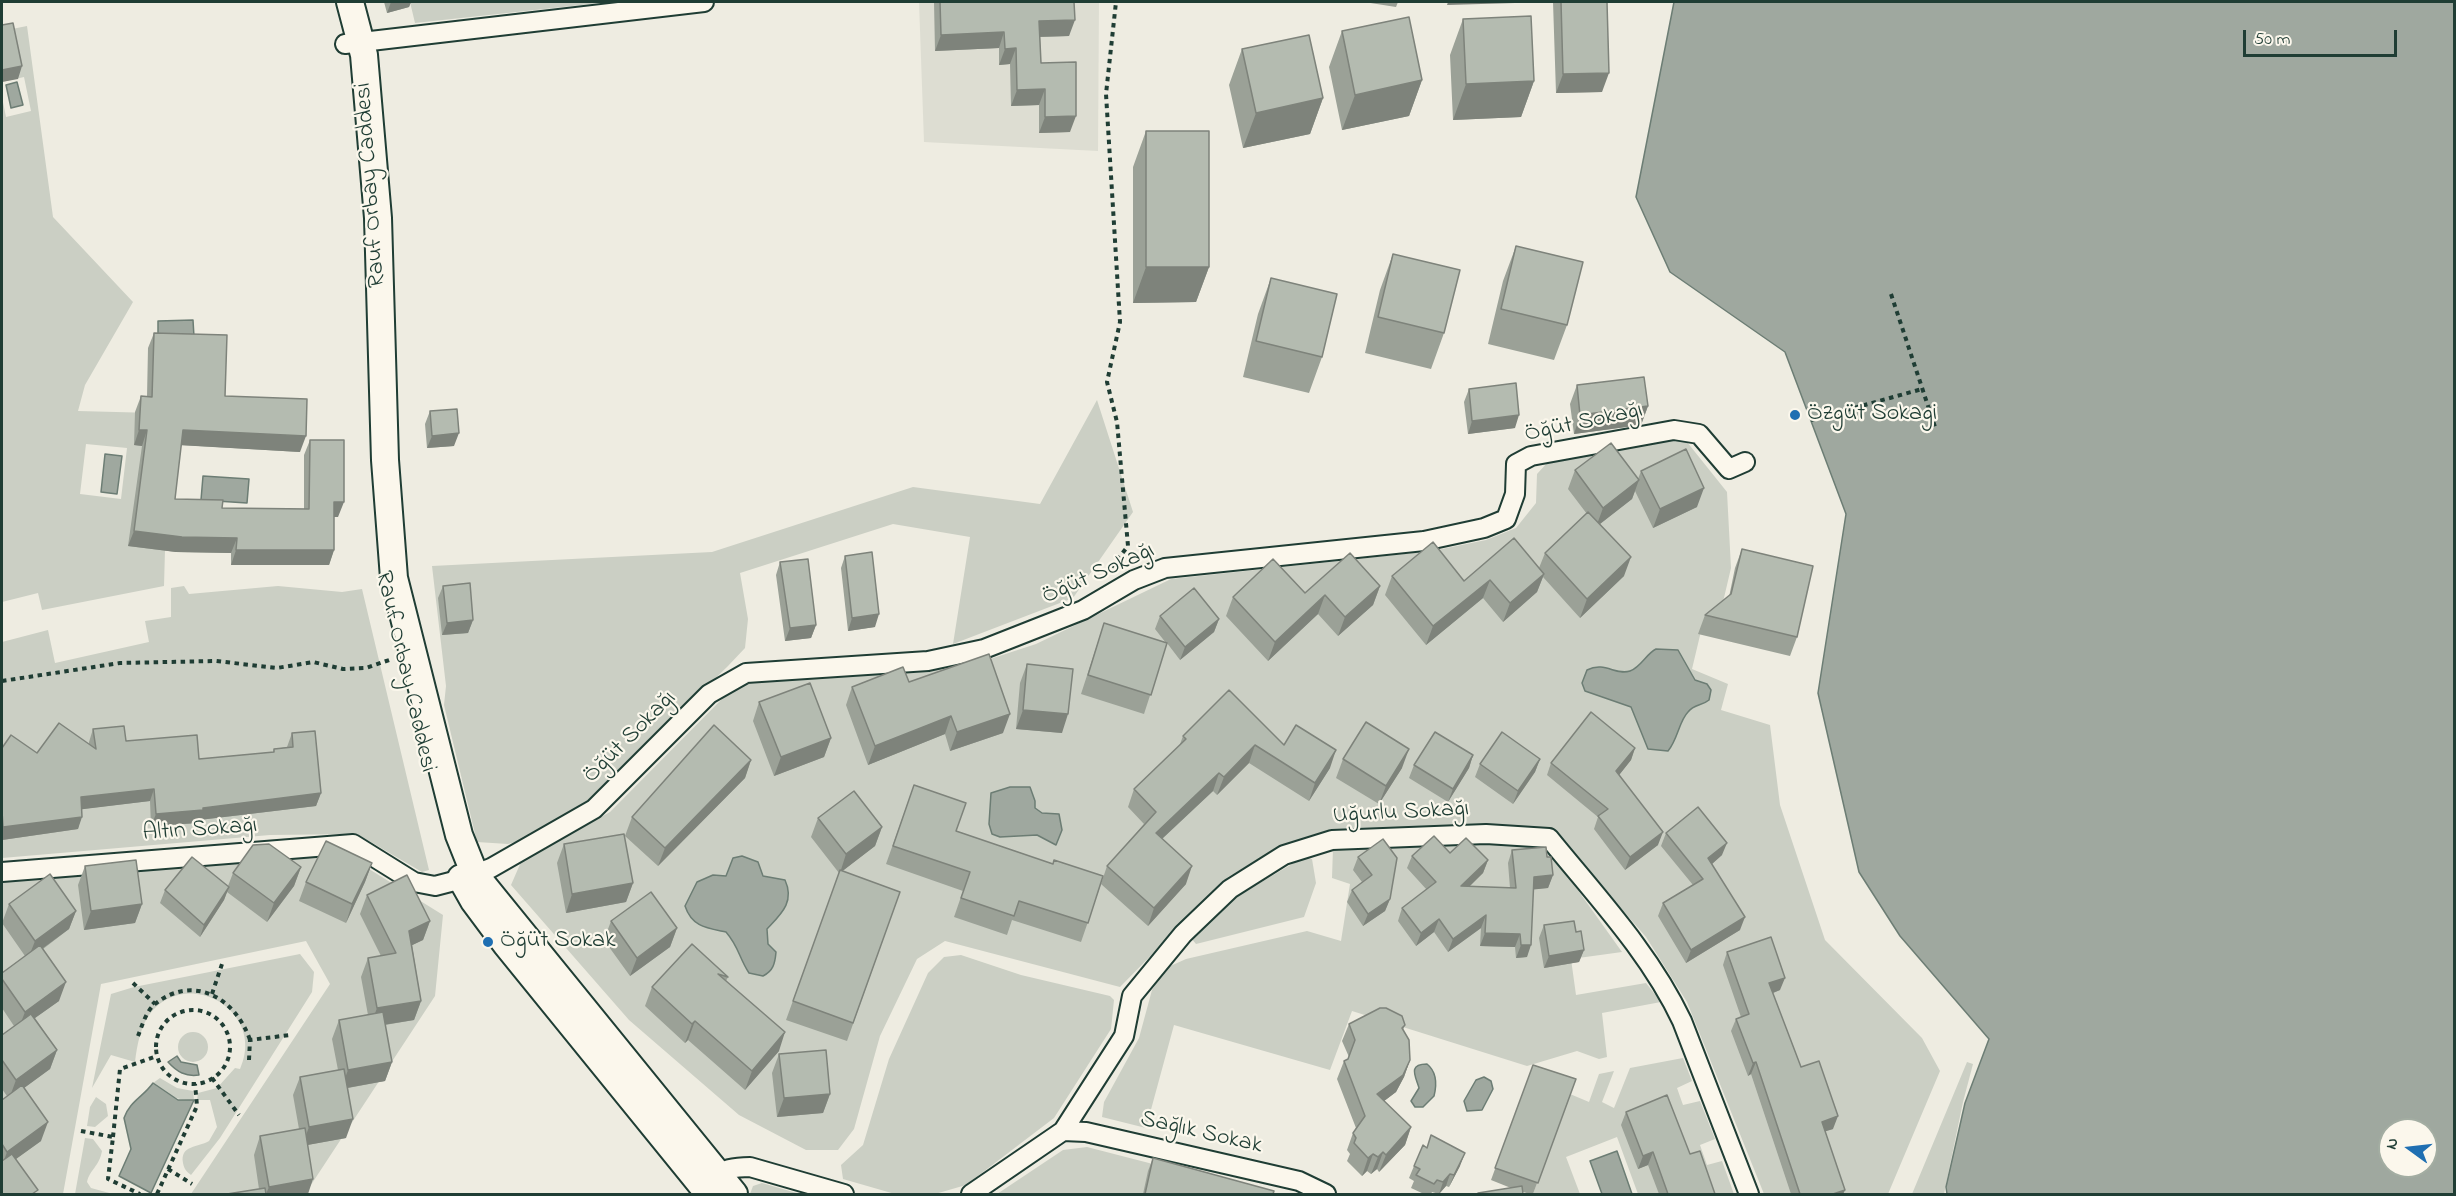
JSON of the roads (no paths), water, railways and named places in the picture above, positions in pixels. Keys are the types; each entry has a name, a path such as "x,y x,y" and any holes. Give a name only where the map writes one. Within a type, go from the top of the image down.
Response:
{"street":[{"name":"Rauf Orbay Caddesi","path":"332,2 353,42 378,218 385,460 394,578 468,877"},
{"name":"Rauf Orbay Caddesi","path":"350,2 362,136 368,400 379,581 397,657 447,840 468,877 710,1184 734,1194"},
{"path":"353,42 704,2"},
{"name":"Öğüt Sokağı","path":"468,877 594,809 709,694 746,673 928,661 984,649 1083,610 1134,580 1165,568 1424,541 1484,528 1506,519 1515,494 1516,465 1531,456 1674,430 1699,434 1729,469 1745,462"},
{"name":"Uğurlu Sokağı","path":"971,1194 1063,1131 1124,1036 1132,996 1183,934 1230,889 1284,855 1332,840 1486,834 1549,838 1631,939 1671,998 1749,1194"},
{"name":"Altın Sokağı","path":"2,872 353,844 414,882 435,886 468,877"},
{"name":"Sağlık Sokak","path":"1063,1131 1086,1132 1299,1181 1326,1194"},
{"path":"710,1184 736,1167 750,1167 844,1194"}],"place":[{"name":"Özgüt Sokagi","path":"1795,415"},
{"name":"Öğüt Sokak","path":"488,942"}]}
